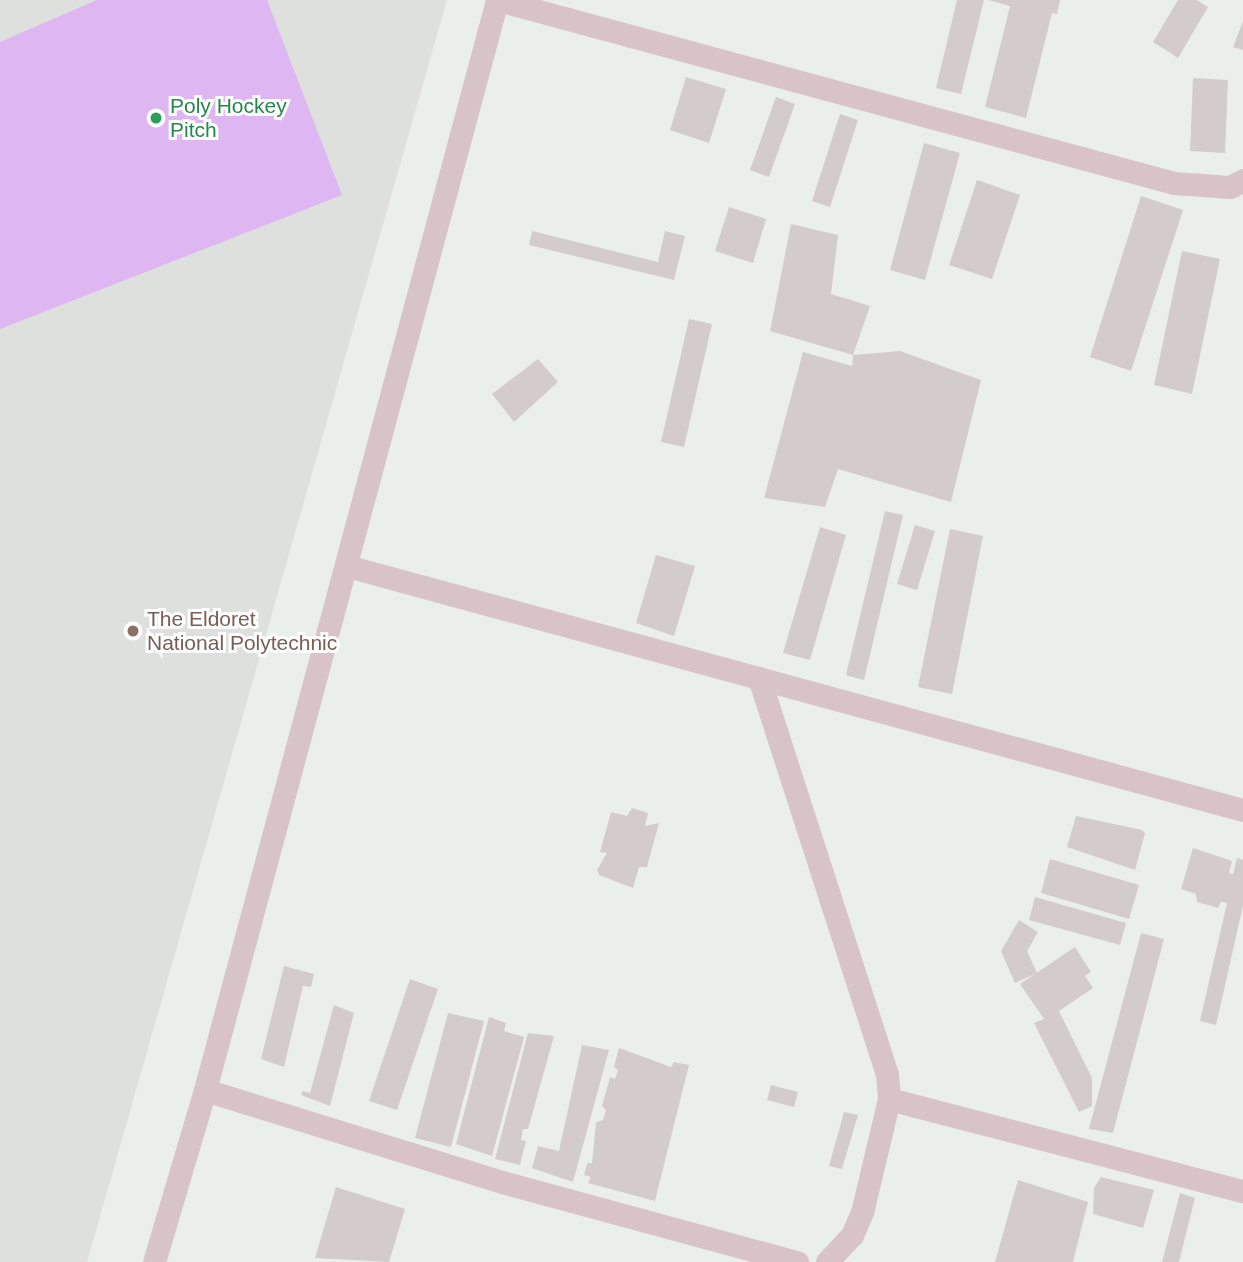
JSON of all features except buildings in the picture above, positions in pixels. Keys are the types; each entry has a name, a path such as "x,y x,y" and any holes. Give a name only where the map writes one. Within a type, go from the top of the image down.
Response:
{"street":[{"path":"154,1262 205,1090 498,0 1174,183 1230,187 1243,180"},
{"path":"347,566 1243,810"},
{"path":"759,678 877,1037 889,1099 862,1213 852,1235 827,1262"},
{"path":"205,1090 502,1182 797,1262"},
{"path":"889,1099 1243,1191"}],"shaded area":[{"name":"The Eldoret National Polytechnic","path":"0,0 447,0 87,1262 0,1262"},
{"name":"Poly Hockey Pitch","path":"97,0 267,0 342,195 0,329 0,42"}],"place":[{"name":"Poly Hockey Pitch","path":"156,118"},
{"name":"The Eldoret National Polytechnic","path":"133,631"}]}
